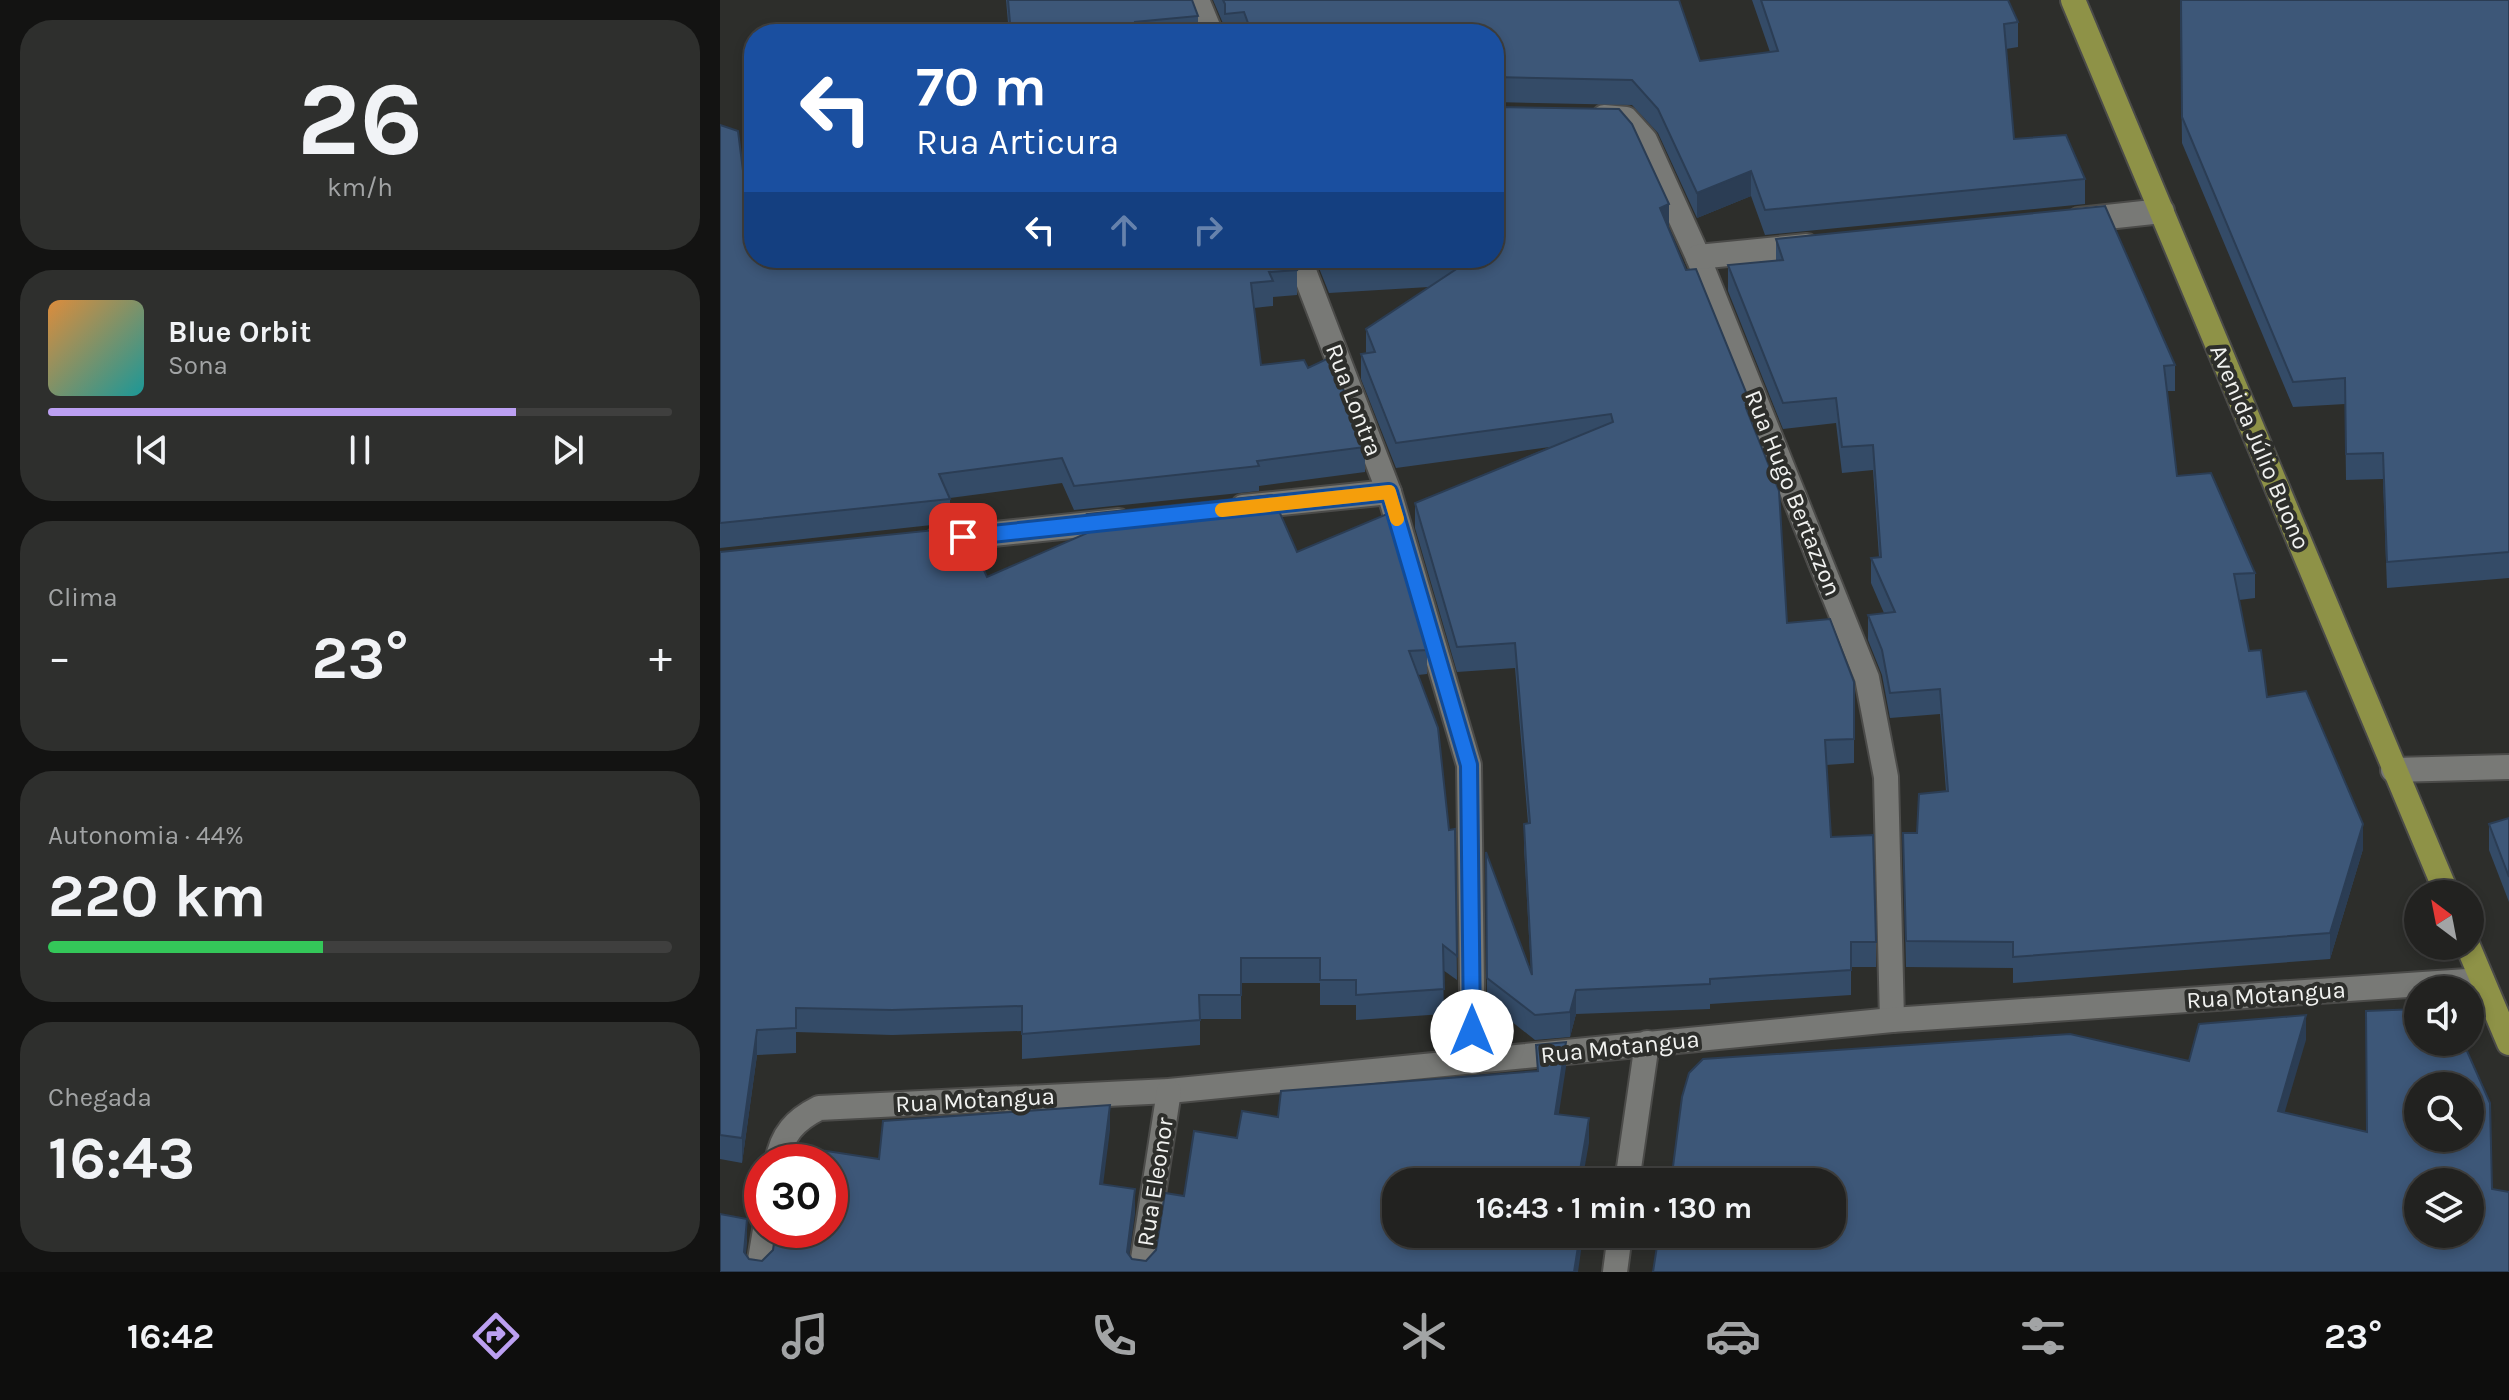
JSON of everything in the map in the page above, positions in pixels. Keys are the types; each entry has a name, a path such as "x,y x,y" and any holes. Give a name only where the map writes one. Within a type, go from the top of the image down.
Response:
{"main road":[{"name":"Avenida Júlio Buono","path":"2073,0 2441,880"},
{"path":"2484,985 2509,1043"}],"street":[{"path":"1197,0 1207,24"},
{"name":"Rua Hugo Bertazzon","path":"1580,117 1626,119 1636,127 1698,257 1867,678 1886,777 1892,1020"},
{"path":"2054,222 2162,211"},
{"path":"1698,257 1837,243"},
{"name":"Rua Lontra","path":"1303,268 1389,492 1469,765 1473,1062"},
{"path":"1218,510 1389,492"},
{"path":"907,543 1140,518"},
{"path":"2393,770 2509,767"},
{"name":"Rua Motangua","path":"782,1144 787,1132 799,1118 819,1108 1169,1091 1892,1020 2404,985"},
{"path":"1629,1168 1647,1043"},
{"name":"Rua Eleonor","path":"1141,1272 1169,1091"},
{"path":"758,1272 762,1248"},
{"path":"1615,1272 1618,1248"}],"building":[{"path":"1008,0 1192,0 1198,16 1135,24 1010,24"},
{"path":"1223,0 1679,0 1700,61 1778,51 1761,0 2008,0 2018,22 2004,24 2014,139 2066,135 2085,179 1765,210 1751,171 1697,193 1658,109 1632,80 1504,77 1504,24 1248,24 1244,12 1225,14"},
{"path":"2181,0 2509,0 2509,552 2387,562 2383,453 2346,454 2345,378 2293,382 2182,117"},
{"path":"1504,107 1619,109 1632,124 1669,204 1660,208 1686,270 1696,269 1752,407 1746,408 1779,491 1787,623 1830,619 1854,682 1854,739 1825,740 1831,837 1873,835 1876,942 1851,942 1851,970 1710,979 1710,984 1576,990 1570,1012 1535,1015 1487,978 1486,852 1532,975 1524,824 1530,823 1515,643 1457,647 1415,503 1613,422 1611,414 1396,443 1361,354 1375,352 1366,329 1458,268 1504,268"},
{"path":"720,125 738,131 744,178 744,268 1296,268 1269,272 1273,281 1251,283 1261,365 1304,360 1308,368 1331,357 1365,447 1257,461 1259,466 1074,486 1062,458 939,474 950,499 720,523"},
{"path":"2105,206 2175,365 2164,366 2177,476 2211,473 2255,573 2234,574 2249,651 2261,650 2267,697 2306,691 2363,824 2330,933 2013,957 2013,942 1906,941 1903,833 1917,833 1919,794 1948,791 1940,689 1890,693 1882,650 1868,615 1895,612 1871,558 1881,557 1873,445 1842,447 1836,398 1783,403 1728,265 1783,260 1776,239"},
{"path":"1272,495 1297,552 1387,514 1427,650 1409,651 1438,728 1449,830 1455,829 1457,956 1443,945 1444,989 1356,995 1356,980 1320,980 1320,958 1241,958 1241,995 1199,995 1200,1020 1022,1034 1022,1006 892,1010 796,1008 796,1028 757,1030 742,1138 720,1135 720,552 964,527 987,577 1094,530 1087,514"},
{"path":"2509,818 2509,877 2489,824"},
{"path":"2404,1010 2404,1056 2469,1056 2476,1072 2404,1072 2404,1152 2484,1152 2484,1089 2490,1103 2492,1189 2509,1192 2509,1272 1653,1272 1657,1248 1846,1248 1846,1168 1673,1168 1682,1097 1689,1073 1703,1059 2070,1034 2189,1061 2199,1024 2306,1015 2278,1111 2367,1132 2366,1011"},
{"path":"1566,1042 1555,1114 1589,1118 1580,1168 1382,1168 1382,1248 1578,1248 1574,1272 720,1272 720,1214 744,1218 744,1252 749,1259 762,1261 773,1248 848,1248 848,1154 879,1159 883,1121 1110,1105 1100,1184 1135,1189 1127,1252 1132,1259 1146,1261 1156,1250 1165,1193 1184,1196 1194,1131 1237,1138 1242,1111 1278,1117 1281,1091 1538,1071 1536,1045"}],"slow traffic":[{"path":"1222,510 1389,492 1397,519"}],"route":[{"path":"963,537 1389,492 1457,714 1469,765 1472,1031"}]}
